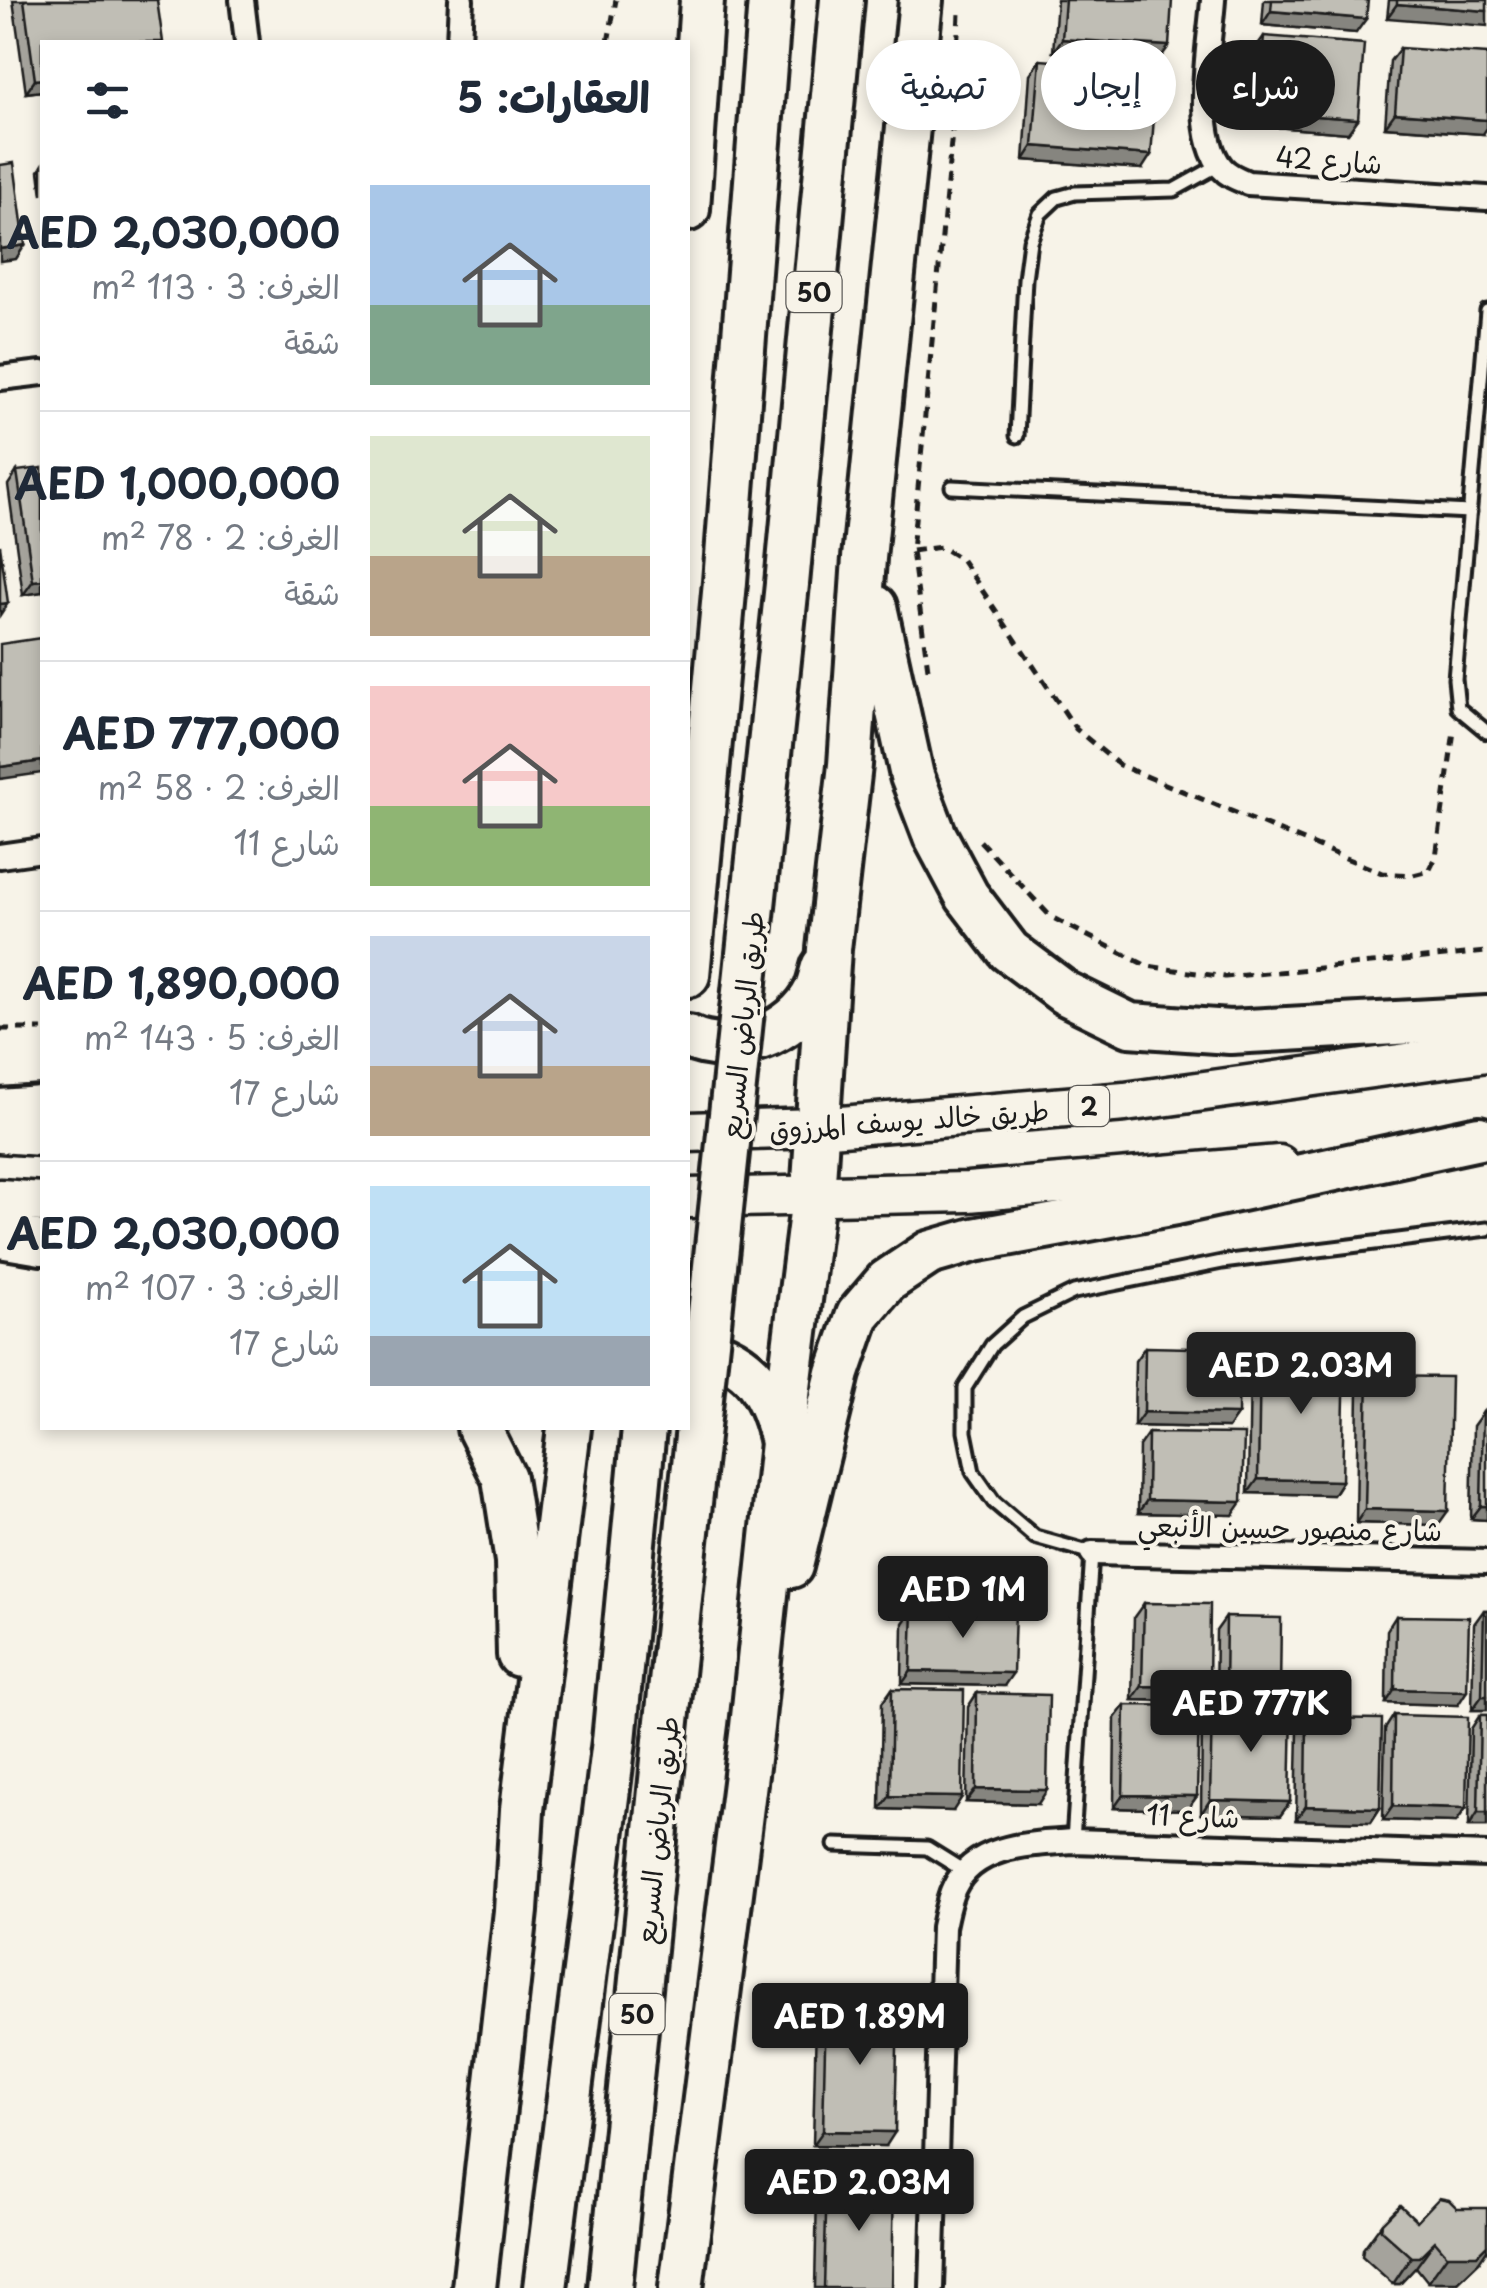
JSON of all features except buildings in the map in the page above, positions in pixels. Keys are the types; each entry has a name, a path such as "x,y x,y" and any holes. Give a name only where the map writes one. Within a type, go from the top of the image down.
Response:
{"highway":[{"path":"690,179 702,0"},
{"name":"50","path":"690,954 725,582 770,0"},
{"name":"طريق الرياض السريع","path":"610,2288 787,584 842,0"},
{"path":"681,2288 752,1727 812,1197 828,949 850,765 864,558 921,0"},
{"path":"864,558 912,776 934,836 967,896 1009,951 1051,982 1130,1026 1230,1032 1487,1018"},
{"path":"690,1038 700,1043 745,1044 786,1026 816,992 828,949"},
{"path":"0,1111 40,1108"},
{"path":"752,1727 838,1373 858,1315 886,1281 929,1253 974,1240 1176,1203 1483,1137"},
{"path":"0,1236 40,1243"},
{"path":"690,1343 721,1352 752,1374 773,1406 782,1443"},
{"path":"481,1430 504,1478 517,1562 522,1810"},
{"path":"474,2288 514,1930 522,1810 569,1430"},
{"name":"طريق الرياض السريع","path":"546,2288 614,1741 644,1430"}],"main road":[{"name":"طريق خالد يوسف المرزوق","path":"690,1132 818,1128 1126,1102 1487,1052"},
{"path":"0,1133 40,1136"},
{"path":"690,1198 968,1192 1271,1166 1483,1137"},
{"path":"0,1199 40,1202"}],"street":[{"path":"242,0 247,40"},
{"path":"459,40 462,0"},
{"path":"1214,0 1206,133 1219,166"},
{"name":"شارع 42","path":"1219,166 1230,176 1248,183 1487,198"},
{"path":"0,378 40,373"},
{"path":"0,856 40,850"},
{"name":"شارع منصور حسين الأنبعي","path":"1092,1553 1487,1562"},
{"name":"شارع 11","path":"964,1871 985,1857 1016,1846 1074,1841 1487,1855"},
{"path":"932,2288 943,1927 952,1891 964,1871"}],"lane":[{"path":"1017,436 1025,278 1030,240 1040,214 1058,198 1075,193 1174,190 1219,166"},
{"path":"1487,312 1455,679 1458,708 1487,732"},
{"path":"952,487 1470,512"},
{"path":"1074,1841 1092,1553 1034,1537 994,1502 974,1472 965,1432 965,1388 992,1344 1023,1317 1074,1292 1222,1262 1487,1229"},
{"path":"835,1846 927,1848 964,1871"}],"path":[{"path":"608,40 616,0"},
{"path":"930,676 912,551 954,111 959,0"},
{"path":"912,551 942,547 961,559 1076,729 1119,765 1382,873 1413,875 1429,871 1436,857 1458,708"},
{"path":"979,839 1050,917 1147,966 1225,977 1487,952"},
{"path":"0,1029 40,1029"}]}
